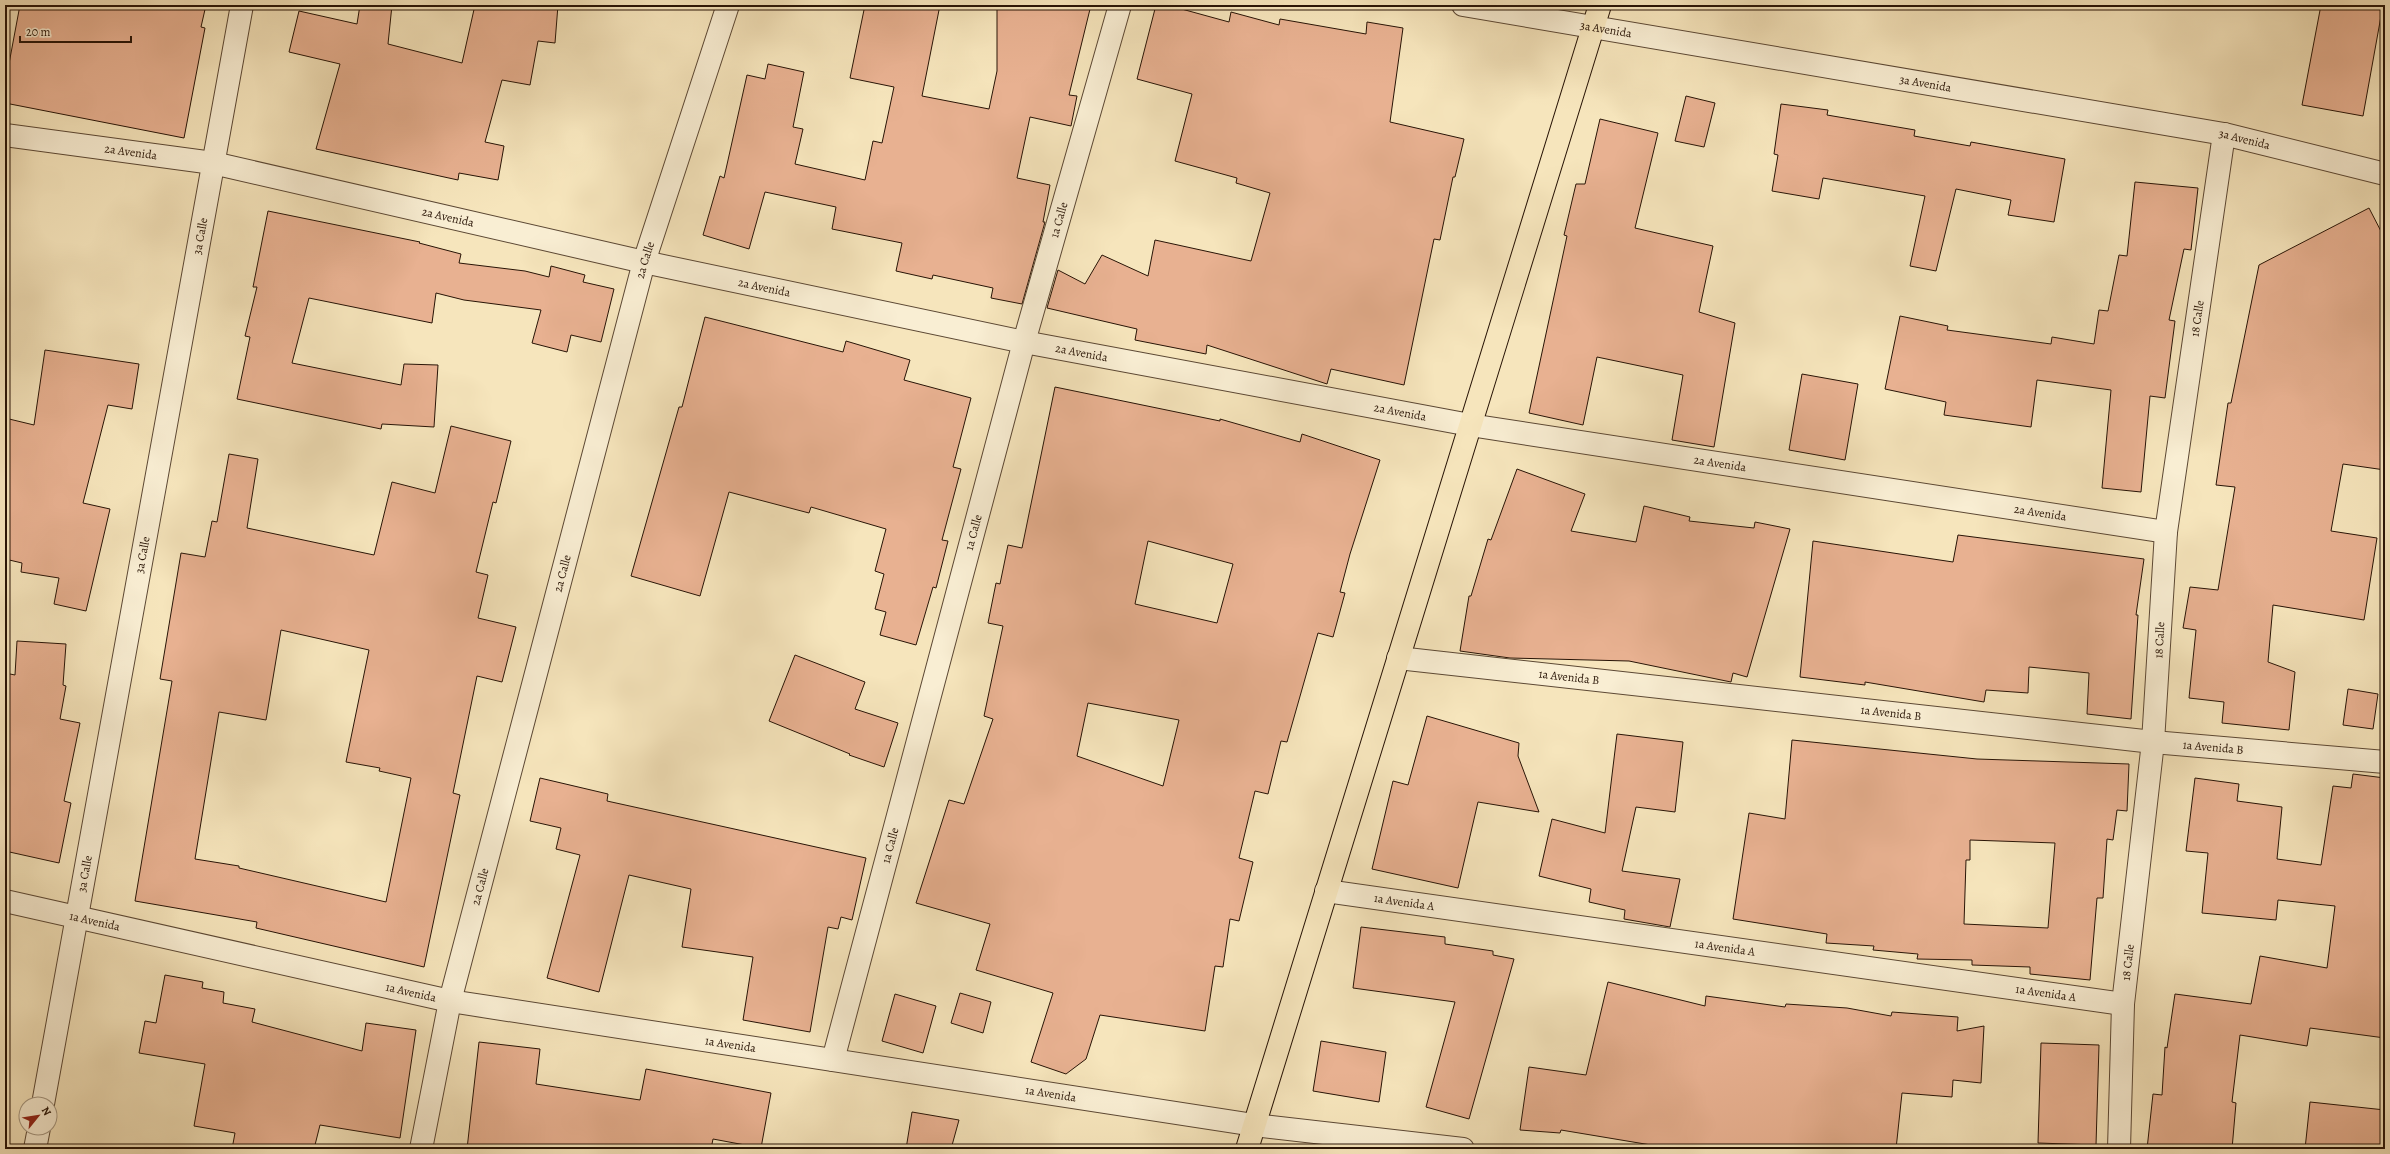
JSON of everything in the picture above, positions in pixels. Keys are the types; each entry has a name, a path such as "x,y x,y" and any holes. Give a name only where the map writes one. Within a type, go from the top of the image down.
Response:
{"main road":[{"path":"1247,1149 1600,5"}],"street":[{"name":"3a Calle","path":"45,1096 78,918 242,5"},
{"name":"2a Calle","path":"421,1149 450,1001 644,262 728,5"},
{"name":"1a Calle","path":"833,1060 1024,342 1120,5"},
{"name":"3a Avenida","path":"1463,5 2224,134 2385,174"},
{"name":"2a Avenida","path":"5,134 214,163 644,262 1024,342 1470,425 2166,532"},
{"name":"18 Calle","path":"2119,1149 2123,1004 2153,742 2166,532 2224,134"},
{"name":"1a Avenida B","path":"1398,658 2153,742 2385,762"},
{"name":"1a Avenida A","path":"1326,891 2123,1004"},
{"name":"1a Avenida","path":"5,901 450,1001 1254,1125 1463,1149"},
{"path":"35,1149 37,1136"}],"building":[{"path":"20,5 206,5 201,27 205,28 184,138 5,103 5,85"},
{"path":"360,5 392,5 388,44 462,63 475,5 558,5 555,43 538,41 530,85 502,80 485,142 504,146 498,180 459,173 458,180 316,149 340,64 289,52 299,11 357,24"},
{"path":"865,5 940,5 922,96 989,109 997,71 997,5 1091,5 1069,95 1077,96 1071,126 1030,117 1017,178 1050,185 1043,222 1045,222 1022,304 991,298 993,288 933,275 932,279 896,271 902,243 832,229 836,207 765,192 749,249 703,235 720,176 724,178 747,75 765,79 768,64 804,72 793,127 803,129 795,164 865,180 873,141 882,143 894,87 850,78"},
{"path":"1156,5 1167,5 1229,22 1231,12 1279,25 1280,19 1366,34 1367,22 1403,28 1390,122 1464,139 1455,177 1453,177 1440,240 1434,239 1404,385 1331,369 1327,384 1207,345 1206,354 1135,340 1137,329 1047,308 1058,270 1085,284 1102,255 1148,276 1155,240 1251,261 1270,193 1236,183 1237,178 1175,161 1192,94 1137,79"},
{"path":"2321,5 2383,5 2363,116 2302,105"},
{"path":"1686,96 1715,103 1704,147 1675,141"},
{"path":"1781,104 1828,110 1827,115 1915,130 1914,136 1970,146 1971,142 2065,159 2054,222 2008,215 2011,200 1956,189 1936,271 1910,266 1925,196 1823,178 1819,199 1772,191 1778,155 1774,154"},
{"path":"1600,119 1658,133 1635,228 1713,246 1699,312 1735,323 1714,447 1672,440 1683,375 1597,357 1583,425 1529,413 1567,236 1564,235 1576,184 1585,184"},
{"path":"2135,182 2198,188 2191,250 2184,249 2169,320 2175,321 2165,398 2150,396 2141,492 2102,488 2111,390 2037,380 2031,427 1944,415 1946,402 1885,389 1900,316 1948,326 1947,330 2051,344 2052,337 2094,344 2099,310 2108,311 2119,255 2127,256"},
{"path":"2369,208 2385,239 2385,470 2343,464 2331,531 2377,538 2364,620 2273,605 2268,662 2295,672 2289,730 2222,723 2224,702 2189,698 2196,630 2183,628 2190,587 2218,590 2235,487 2216,485 2228,403 2231,403 2259,265"},
{"path":"268,211 420,242 419,243 461,254 459,263 525,271 549,277 551,266 585,275 583,282 614,289 601,342 571,335 567,352 532,343 541,310 464,300 436,293 432,323 309,298 292,363 401,385 404,364 438,365 434,427 382,424 381,429 237,399 250,337 245,336 257,287 253,287"},
{"path":"705,317 843,352 846,341 910,360 904,380 971,398 953,467 961,469 942,540 948,541 936,588 933,587 916,645 880,635 886,612 875,609 884,574 875,571 886,529 811,507 809,513 729,492 700,596 631,576 679,407 682,407"},
{"path":"45,350 139,364 132,409 108,405 83,503 110,509 86,611 54,604 59,578 21,572 22,563 5,559 5,418 34,425"},
{"path":"1802,374 1858,384 1845,460 1789,450"},
{"path":"1055,387 1220,421 1220,419 1300,442 1302,434 1380,460 1350,554 1340,592 1345,593 1333,637 1318,633 1287,742 1281,741 1268,794 1255,791 1239,858 1253,862 1239,921 1230,919 1223,967 1215,966 1205,1031 1100,1015 1086,1059 1066,1074 1031,1062 1053,993 976,970 990,924 916,903 949,800 964,804 993,719 984,716 1003,626 988,623 996,583 1000,584 1008,545 1022,548","holes":["1148,541 1233,564 1217,623 1135,604","1088,703 1179,720 1163,786 1077,756"]},
{"path":"451,426 511,441 496,503 493,502 476,572 488,575 478,618 516,627 502,682 477,676 453,793 460,795 424,967 256,928 257,922 135,901 172,681 160,679 181,553 205,557 212,521 217,522 229,454 258,459 247,528 374,555 392,482 435,493","holes":["281,630 369,650 346,762 380,768 379,771 411,778 386,902 239,868 239,866 195,859 219,712 266,720"]},
{"path":"1517,469 1585,494 1571,531 1636,542 1644,506 1690,517 1689,521 1754,528 1755,522 1790,529 1747,677 1733,673 1731,682 1629,661 1510,658 1460,651 1469,596 1471,596 1488,539 1491,540"},
{"path":"1958,535 2144,559 2136,615 2138,615 2131,719 2087,714 2089,673 2029,667 2028,693 1986,690 1984,702 1865,682 1865,685 1800,677 1813,541 1953,562"},
{"path":"17,641 66,644 63,685 66,686 60,719 80,723 64,801 71,803 59,863 5,851 5,673 15,675"},
{"path":"795,655 865,682 855,709 898,723 884,767 849,755 850,754 769,721"},
{"path":"2348,689 2378,694 2373,729 2343,725"},
{"path":"1427,716 1519,743 1518,756 1539,812 1478,802 1458,888 1372,869 1393,781 1408,785"},
{"path":"1617,734 1683,742 1675,812 1636,807 1622,871 1680,879 1670,927 1624,919 1625,910 1589,902 1591,889 1539,876 1552,819 1605,833"},
{"path":"1792,740 1977,759 2129,764 2127,811 2117,810 2113,840 2107,839 2103,898 2097,898 2090,980 2030,974 2030,967 1972,965 1972,960 1917,959 1918,954 1873,950 1874,946 1826,943 1827,934 1733,919 1749,813 1785,819","holes":["1970,840 2055,843 2048,928 1964,924 1966,860 1970,860"]},
{"path":"2353,774 2385,778 2385,1038 2310,1028 2307,1046 2240,1035 2232,1102 2236,1103 2232,1149 2147,1149 2153,1094 2162,1095 2165,1047 2167,1048 2175,994 2251,1004 2260,956 2327,968 2335,906 2278,900 2276,920 2202,913 2208,853 2186,851 2195,778 2239,784 2237,801 2282,807 2277,859 2321,865 2333,786 2351,788"},
{"path":"540,778 608,794 607,801 866,858 852,920 841,917 838,929 828,927 810,1032 743,1020 753,957 682,947 691,889 629,875 599,992 547,978 580,855 556,849 561,828 530,821"},
{"path":"1361,927 1445,937 1445,944 1493,951 1493,955 1514,959 1469,1119 1426,1107 1455,1002 1353,988"},
{"path":"165,975 203,982 202,988 224,992 223,1003 255,1009 252,1022 362,1051 366,1023 416,1030 400,1138 320,1125 314,1149 232,1149 235,1133 194,1126 205,1064 139,1053 145,1021 156,1023"},
{"path":"1608,982 1705,1006 1706,996 1785,1007 1786,1004 1847,1008 1891,1016 1892,1012 1958,1017 1957,1031 1984,1026 1981,1083 1953,1080 1952,1097 1902,1093 1896,1149 1690,1149 1664,1145 1663,1147 1561,1130 1560,1133 1520,1130 1529,1067 1586,1075"},
{"path":"960,993 991,1002 983,1033 951,1023"},
{"path":"895,994 936,1006 923,1053 882,1041"},
{"path":"1321,1041 1386,1052 1379,1102 1313,1091"},
{"path":"479,1042 540,1049 536,1084 640,1100 646,1069 771,1093 761,1148 713,1139 711,1149 467,1149"},
{"path":"2041,1043 2099,1045 2096,1145 2038,1143"},
{"path":"2310,1102 2385,1110 2385,1149 2305,1149"},
{"path":"912,1112 959,1120 951,1149 906,1149"}]}
